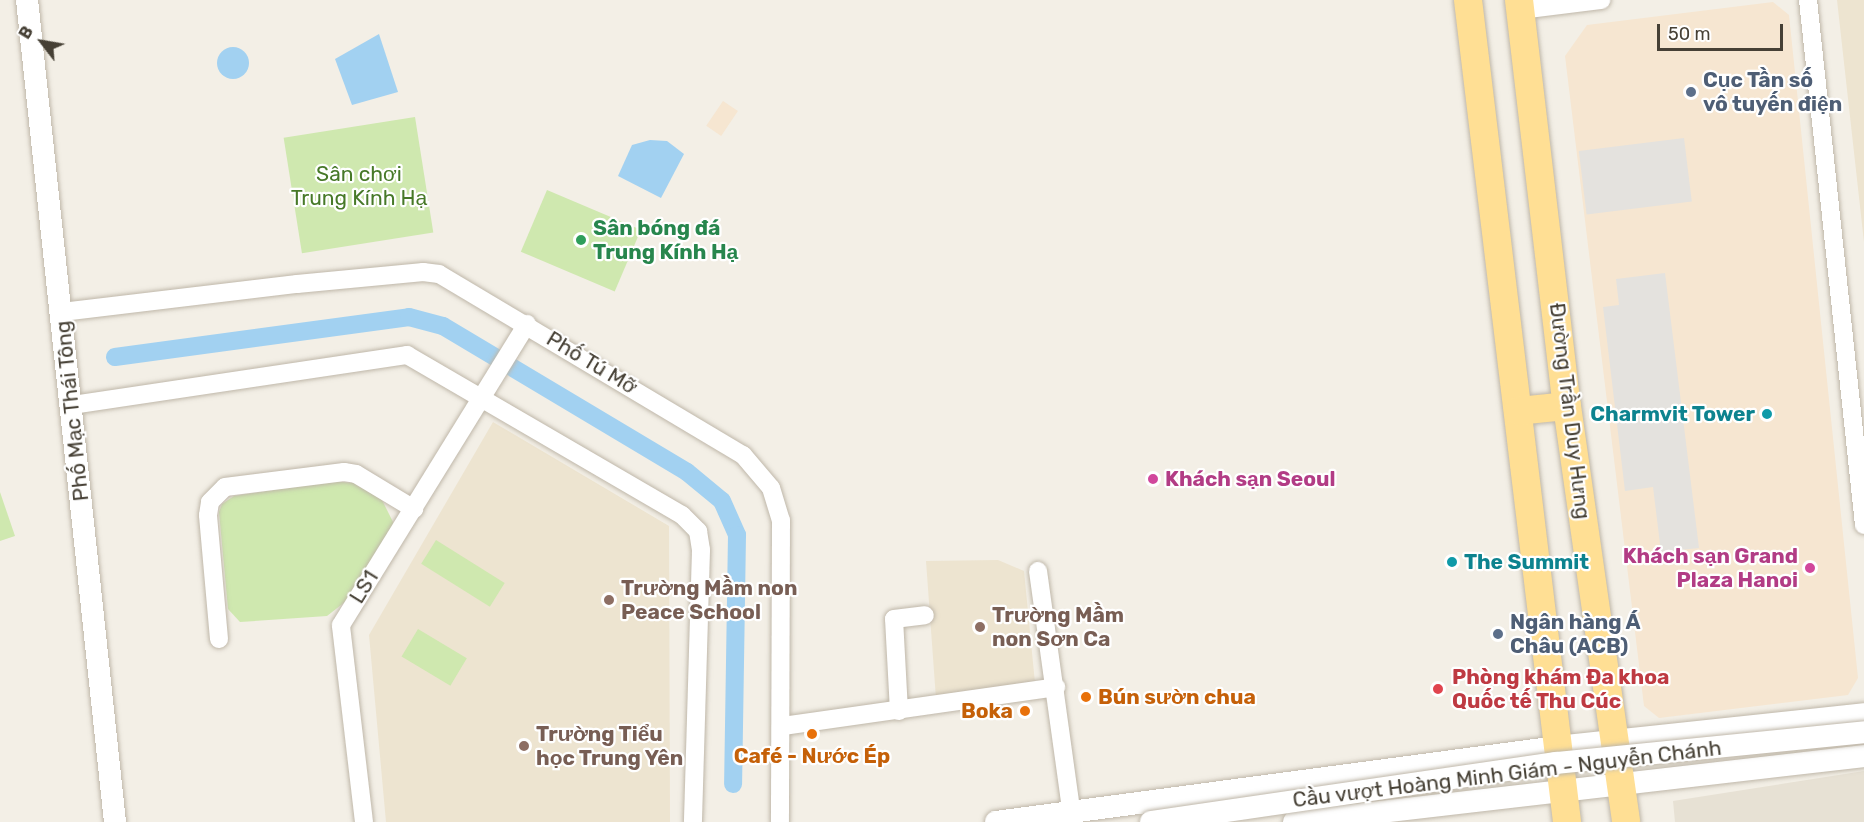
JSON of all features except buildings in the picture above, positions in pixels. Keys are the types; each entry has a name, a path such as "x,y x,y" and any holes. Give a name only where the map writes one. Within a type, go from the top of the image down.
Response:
{"main road":[{"path":"1468,0 1567,822"},
{"name":"Đường Trần Duy Hưng","path":"1520,5 1567,406 1626,822"},
{"path":"1518,411 1567,406"}],"street":[{"name":"Phố Mạc Thái Tông","path":"27,0 72,405 114,822"},
{"path":"1520,5 1601,0"},
{"path":"1808,0 1864,525"},
{"name":"Phố Tú Mỡ","path":"62,312 423,272 456,281 725,442 753,464 771,488 781,520 783,726 780,822"},
{"name":"LS1","path":"364,822 341,625 527,324"},
{"path":"72,405 399,354 417,359 682,515 698,531 701,550 693,822"},
{"path":"219,639 208,514 210,502 225,487 344,472 356,474 414,509"},
{"path":"1038,571 1056,687 1071,809"},
{"path":"899,711 894,619 925,615"},
{"path":"783,726 1056,687"},
{"path":"996,822 1034,820 1071,809 1557,747 1700,734 1864,714"},
{"name":"Cầu vượt Hoàng Minh Giám - Nguyễn Chánh","path":"1151,822 1556,763 1864,732"},
{"path":"1697,776 1677,765 1676,753 1700,734"},
{"path":"1294,822 1457,801 1864,756"},
{"path":"1457,801 1479,784 1481,777 1475,764 1464,760"}],"shaded area":[{"path":"1837,0 1864,0 1864,242"},
{"path":"1773,2 1789,15 1858,678 1848,695 1659,718 1644,706 1565,56 1587,25"},
{"path":"723,101 738,111 721,136 706,126"},
{"path":"1684,138 1692,202 1587,214 1579,151"},
{"path":"1665,273 1699,548 1661,552 1653,487 1625,491 1603,307 1619,305 1616,279"},
{"name":"Trường Tiểu học Trung Yên","path":"493,422 669,526 670,822 386,822 369,635"},
{"name":"Trường Mầm non Sơn Ca","path":"998,560 1024,571 1035,683 936,699 926,561"},
{"path":"1864,771 1864,822 1675,822 1673,801"}],"green space":[{"name":"Sân chơi Trung Kính Hạ","path":"415,117 433,233 302,253 284,138"},
{"name":"Sân bóng đá Trung Kính Hạ","path":"547,190 641,230 615,292 521,252"},
{"path":"330,481 354,483 382,500 394,524 350,598 327,616 240,622 228,609 219,512 222,504 234,496"},
{"path":"0,492 15,536 0,541"},
{"path":"436,540 505,583 490,607 421,564"},
{"path":"418,629 467,658 450,686 402,656"}],"water":[{"path":"379,34 398,92 352,105 335,59"},
{"path":"233,47 244,52 249,63 244,74 233,79 222,74 217,63 222,52"},
{"path":"650,140 667,141 684,154 661,198 618,176 632,145"}],"waterway":[{"path":"115,357 409,317 443,326 687,472 722,501 737,535 733,784"}],"place":[{"name":"Cục Tần số vô tuyến điện","path":"1691,92"},
{"name":"Sân bóng đá Trung Kính Hạ","path":"581,240"},
{"name":"Charmvit Tower","path":"1767,414"},
{"name":"Khách sạn Seoul","path":"1153,479"},
{"name":"The Summit","path":"1452,562"},
{"name":"Khách sạn Grand Plaza Hanoi","path":"1810,568"},
{"name":"Trường Mầm non Peace School","path":"609,600"},
{"name":"Trường Mầm non Sơn Ca","path":"980,627"},
{"name":"Ngân hàng Á Châu (ACB)","path":"1498,634"},
{"name":"Phòng khám Đa khoa Quốc tế Thu Cúc","path":"1438,689"},
{"name":"Bún sườn chua","path":"1086,697"},
{"name":"Boka","path":"1025,711"},
{"name":"Café - Nước Ép","path":"812,734"},
{"name":"Trường Tiểu học Trung Yên","path":"524,746"}]}
